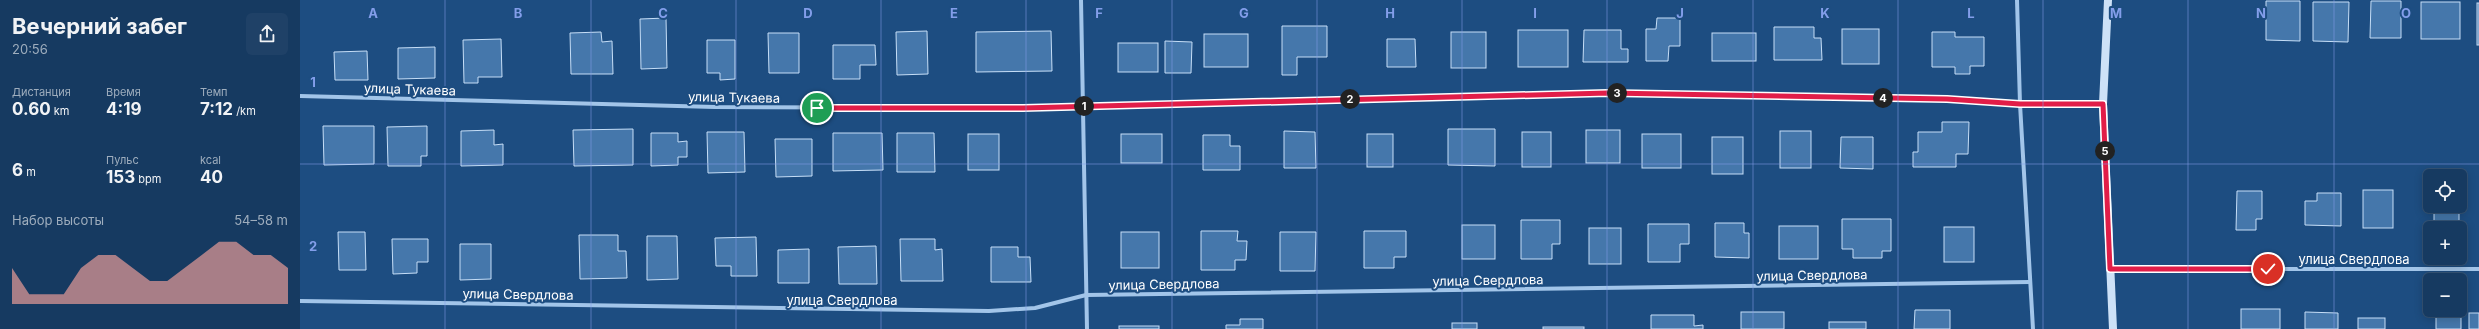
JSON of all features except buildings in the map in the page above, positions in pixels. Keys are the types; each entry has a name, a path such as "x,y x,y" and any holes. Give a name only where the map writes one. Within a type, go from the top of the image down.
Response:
{"street":[{"path":"1081,0 1084,106 1086,329"},
{"path":"2017,0 2020,104 2033,329"},
{"path":"2108,0 2103,104 2113,329"},
{"name":"улица Тукаева","path":"300,96 714,107 1084,106 1608,93 1947,99 2020,104 2103,104"},
{"name":"улица Свердлова","path":"2110,269 2479,269"},
{"name":"улица Свердлова","path":"300,301 989,311 1035,308 1086,295 2030,282"}],"route":[{"path":"817,108 1023,108 1608,93 1947,99 2020,104 2103,104 2110,269 2268,269"}]}
